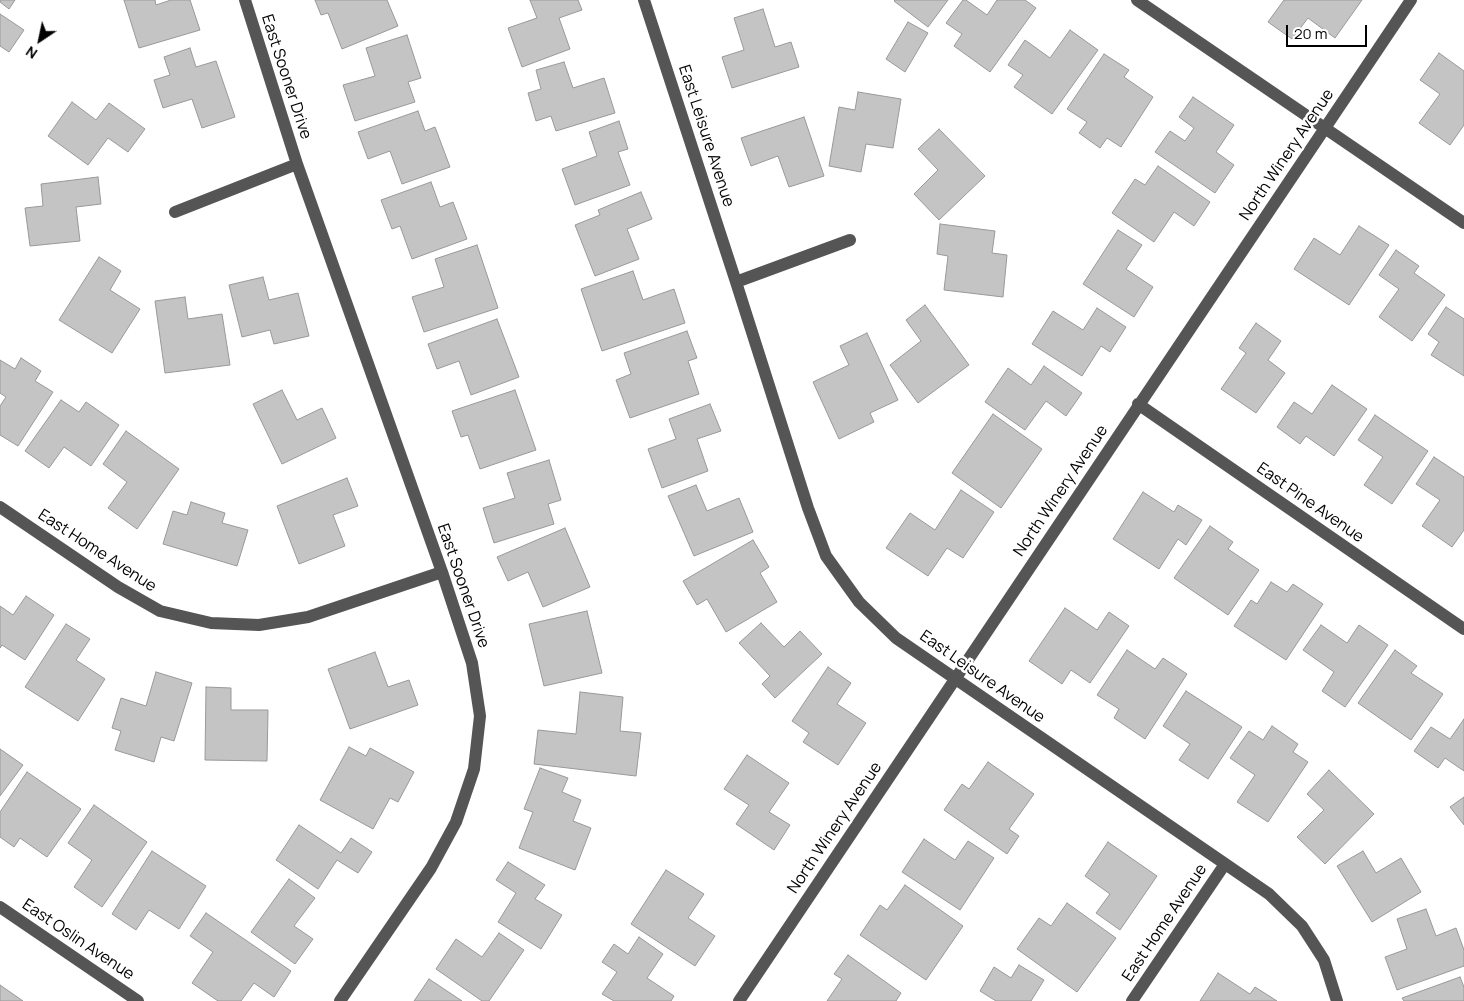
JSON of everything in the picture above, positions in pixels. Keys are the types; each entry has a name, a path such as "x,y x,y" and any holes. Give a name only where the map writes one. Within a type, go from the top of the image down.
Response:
{"street":[{"name":"East Sooner Drive","path":"245,0 297,164 442,572 472,663 480,716 474,769 456,822 431,868 340,1001"},
{"name":"East Leisure Avenue","path":"644,0 808,508 826,556 860,602 890,632 954,679 1269,894 1302,926 1324,960 1337,1001"},
{"path":"1137,0 1464,223"},
{"name":"North Winery Avenue","path":"739,1001 1411,0"},
{"name":"East Sooner Drive","path":"175,212 297,164"},
{"path":"736,282 850,240"},
{"name":"East Pine Avenue","path":"1138,404 1464,629"},
{"name":"East Home Avenue","path":"0,507 118,587 160,610 211,623 259,625 308,617 442,572"},
{"name":"East Home Avenue","path":"1132,1001 1225,864"},
{"name":"East Oslin Avenue","path":"0,907 138,1001"}],"building":[{"path":"0,0 15,0 9,9"},
{"path":"124,0 155,0 156,5 171,0 190,0 200,30 139,48"},
{"path":"315,0 387,0 398,26 342,49 328,13 321,15"},
{"path":"530,0 578,0 582,10 559,18 570,49 522,67 508,28 537,18"},
{"path":"895,0 948,0 928,27"},
{"path":"963,0 966,0 987,15 997,0 1025,0 1036,8 990,72 954,46 962,34 946,23"},
{"path":"1284,0 1362,0 1335,38 1308,18 1292,39 1268,22"},
{"path":"763,9 775,47 791,42 799,67 732,88 722,57 744,50 734,18"},
{"path":"0,14 24,30 9,52 0,46"},
{"path":"908,22 928,33 905,72 886,59"},
{"path":"1070,30 1098,50 1052,114 1014,87 1023,75 1008,65 1025,40 1050,58"},
{"path":"407,35 421,78 408,82 415,102 355,121 343,85 375,76 366,48"},
{"path":"190,48 196,67 216,61 235,117 202,128 192,99 163,108 154,80 170,75 164,57"},
{"path":"1439,53 1464,71 1464,125 1450,145 1419,123 1440,94 1420,80"},
{"path":"1104,54 1129,70 1124,77 1153,97 1121,147 1107,138 1100,148 1079,133 1087,122 1067,109"},
{"path":"564,62 573,88 604,78 615,113 556,131 551,116 536,121 528,93 541,89 536,70"},
{"path":"858,92 901,99 893,148 866,144 861,172 829,166 839,107 855,110"},
{"path":"1193,97 1234,125 1216,152 1234,165 1215,193 1155,152 1170,131 1185,141 1194,128 1179,117"},
{"path":"72,102 96,120 109,103 145,129 128,152 108,138 88,165 48,136"},
{"path":"418,111 425,131 435,127 450,167 402,184 390,151 368,159 358,132"},
{"path":"804,117 824,176 789,187 778,156 751,166 741,138"},
{"path":"619,121 628,149 618,152 630,185 575,205 562,169 597,156 589,132"},
{"path":"939,129 985,176 939,220 914,194 938,170 918,149"},
{"path":"1158,166 1210,202 1194,226 1174,212 1154,242 1112,213 1135,179 1145,185"},
{"path":"98,177 101,204 76,207 80,241 30,246 25,208 43,206 41,184"},
{"path":"431,182 440,207 453,202 467,239 412,259 400,226 392,229 381,200"},
{"path":"641,192 652,219 627,229 639,259 595,276 575,225 600,215 598,210"},
{"path":"940,224 995,231 992,253 1007,255 1003,297 944,290 948,256 937,254"},
{"path":"1359,226 1389,245 1349,305 1294,269 1314,238 1340,255"},
{"path":"1118,230 1142,245 1126,269 1153,287 1134,317 1083,284"},
{"path":"477,245 498,308 424,332 412,297 444,287 435,259"},
{"path":"1396,250 1419,266 1414,273 1445,295 1412,341 1379,317 1399,289 1379,275"},
{"path":"99,257 121,271 110,290 140,309 112,353 59,320"},
{"path":"633,271 643,300 674,289 685,323 602,351 581,289"},
{"path":"263,277 269,300 298,293 309,336 274,344 270,330 242,337 229,285"},
{"path":"185,297 188,319 222,314 230,365 165,373 155,301"},
{"path":"925,305 969,365 918,403 890,365 921,341 906,320"},
{"path":"1446,307 1464,319 1464,376 1431,355 1439,342 1428,334"},
{"path":"1097,308 1126,327 1110,352 1101,346 1082,376 1032,344 1053,311 1083,330"},
{"path":"497,319 519,377 471,395 459,361 437,369 428,344"},
{"path":"1256,323 1281,341 1268,360 1285,373 1256,413 1221,389 1246,353 1239,348"},
{"path":"687,331 697,358 688,361 699,394 630,418 616,380 631,374 624,353"},
{"path":"867,333 898,400 870,413 874,422 839,439 813,382 849,365 840,346"},
{"path":"21,358 41,371 35,381 53,392 18,446 0,435 0,406 6,397 0,393 0,360 15,369"},
{"path":"1044,366 1082,393 1066,416 1046,401 1025,430 985,402 1008,368 1031,385"},
{"path":"1332,385 1367,409 1334,456 1306,436 1300,444 1277,427 1294,402 1312,414"},
{"path":"282,390 297,420 322,408 336,438 282,464 253,404"},
{"path":"515,390 536,450 480,469 468,435 461,437 452,411"},
{"path":"61,400 79,412 86,402 119,425 91,466 64,447 49,468 25,451"},
{"path":"710,404 721,431 697,439 708,471 662,488 648,449 676,439 669,419"},
{"path":"993,414 1042,449 1001,508 952,473"},
{"path":"1375,415 1428,451 1392,504 1364,485 1383,457 1358,440"},
{"path":"126,431 179,469 137,529 108,508 127,482 103,464"},
{"path":"1434,457 1464,477 1464,530 1452,547 1422,526 1440,500 1416,484"},
{"path":"549,460 561,500 548,504 554,524 494,543 483,508 515,498 507,473"},
{"path":"347,478 358,506 333,515 345,546 299,564 277,506"},
{"path":"696,485 707,511 739,498 753,532 694,556 668,496"},
{"path":"961,490 994,512 963,558 947,548 928,576 886,548 910,513 935,530"},
{"path":"1143,492 1174,512 1178,505 1202,520 1186,545 1178,539 1159,569 1113,539"},
{"path":"191,502 225,513 222,523 248,530 237,566 163,544 173,511 187,515"},
{"path":"1210,526 1233,542 1228,549 1259,570 1228,615 1174,578"},
{"path":"565,528 590,587 543,607 528,572 508,581 497,557"},
{"path":"753,540 769,567 760,573 777,602 726,632 707,599 697,605 683,581"},
{"path":"1271,582 1287,592 1293,584 1323,604 1286,660 1234,626 1251,600 1257,604"},
{"path":"26,596 54,615 25,660 2,645 0,648 0,606 13,615"},
{"path":"1065,608 1097,630 1109,612 1129,626 1090,683 1071,670 1062,684 1029,661"},
{"path":"587,611 602,673 544,686 529,624"},
{"path":"761,623 784,647 800,631 822,654 775,698 762,684 770,676 739,643"},
{"path":"66,624 90,639 76,660 105,679 78,721 25,687"},
{"path":"1321,625 1347,643 1359,625 1388,645 1345,707 1322,691 1334,672 1303,650"},
{"path":"1127,650 1155,669 1163,658 1187,674 1145,739 1114,718 1119,709 1097,695"},
{"path":"1395,650 1417,666 1411,673 1443,694 1411,740 1358,703"},
{"path":"375,652 388,687 409,680 418,705 350,729 328,669"},
{"path":"828,667 851,683 837,704 866,723 838,765 803,742 809,733 792,721"},
{"path":"156,672 192,683 174,741 161,737 154,762 115,750 121,731 112,728 121,698 146,706"},
{"path":"206,687 231,688 231,710 268,710 267,761 205,760"},
{"path":"1186,691 1242,727 1208,779 1179,760 1190,744 1163,726"},
{"path":"580,692 623,697 620,731 641,733 636,776 534,764 538,730 576,734"},
{"path":"1464,719 1464,771 1445,758 1438,768 1414,751 1431,727 1450,739"},
{"path":"1272,726 1298,744 1293,752 1308,762 1268,822 1237,802 1255,775 1230,758 1249,731 1263,740"},
{"path":"349,747 366,756 370,748 414,772 398,802 390,798 373,829 320,800"},
{"path":"0,749 23,765 0,796"},
{"path":"747,755 789,783 769,812 790,825 774,850 736,824 749,805 724,789"},
{"path":"988,762 1034,794 1009,829 1019,836 1007,854 944,810 962,784 969,789"},
{"path":"540,768 568,778 562,792 581,800 573,821 591,828 575,870 519,848 533,812 524,809"},
{"path":"1329,770 1374,814 1325,864 1297,837 1324,810 1307,794"},
{"path":"27,772 81,809 47,857 20,838 14,847 0,837 0,812"},
{"path":"1464,797 1464,825 1450,807"},
{"path":"94,805 147,842 102,907 74,887 92,860 68,843"},
{"path":"299,825 341,853 351,838 372,852 358,873 337,860 318,889 276,860"},
{"path":"924,839 955,860 968,841 994,858 960,910 902,872"},
{"path":"1108,842 1157,876 1120,930 1096,913 1110,894 1085,876"},
{"path":"152,851 206,886 179,929 149,910 136,930 112,914"},
{"path":"1363,851 1376,873 1401,858 1421,892 1372,922 1337,866"},
{"path":"508,862 545,885 535,899 562,915 541,949 498,922 516,893 496,880"},
{"path":"666,870 704,894 688,918 715,936 695,966 631,924"},
{"path":"289,879 315,898 294,926 313,939 295,964 251,932"},
{"path":"905,885 963,926 926,980 860,935 880,905 887,910"},
{"path":"1067,903 1116,938 1077,992 1017,949 1039,918 1051,926"},
{"path":"1426,909 1436,936 1456,928 1464,950 1464,966 1397,990 1385,957 1407,949 1397,919"},
{"path":"206,913 291,971 274,997 254,983 241,1001 218,1001 192,983 213,952 190,936"},
{"path":"499,933 524,950 489,1001 482,1001 436,969 456,939 482,957"},
{"path":"639,937 663,954 647,978 674,996 671,1001 614,1001 602,994 617,972 602,962 614,944 628,954"},
{"path":"848,955 901,993 896,1001 827,1001 842,979 834,974"},
{"path":"1019,965 1044,980 1031,1001 996,1001 980,991 994,967 1011,978"},
{"path":"1218,973 1250,994 1255,987 1277,1001 1200,1001"},
{"path":"1460,977 1464,987 1464,1001 1404,1001 1402,998"},
{"path":"429,979 462,1001 414,1001"},
{"path":"0,985 23,1001 0,1001"}]}
